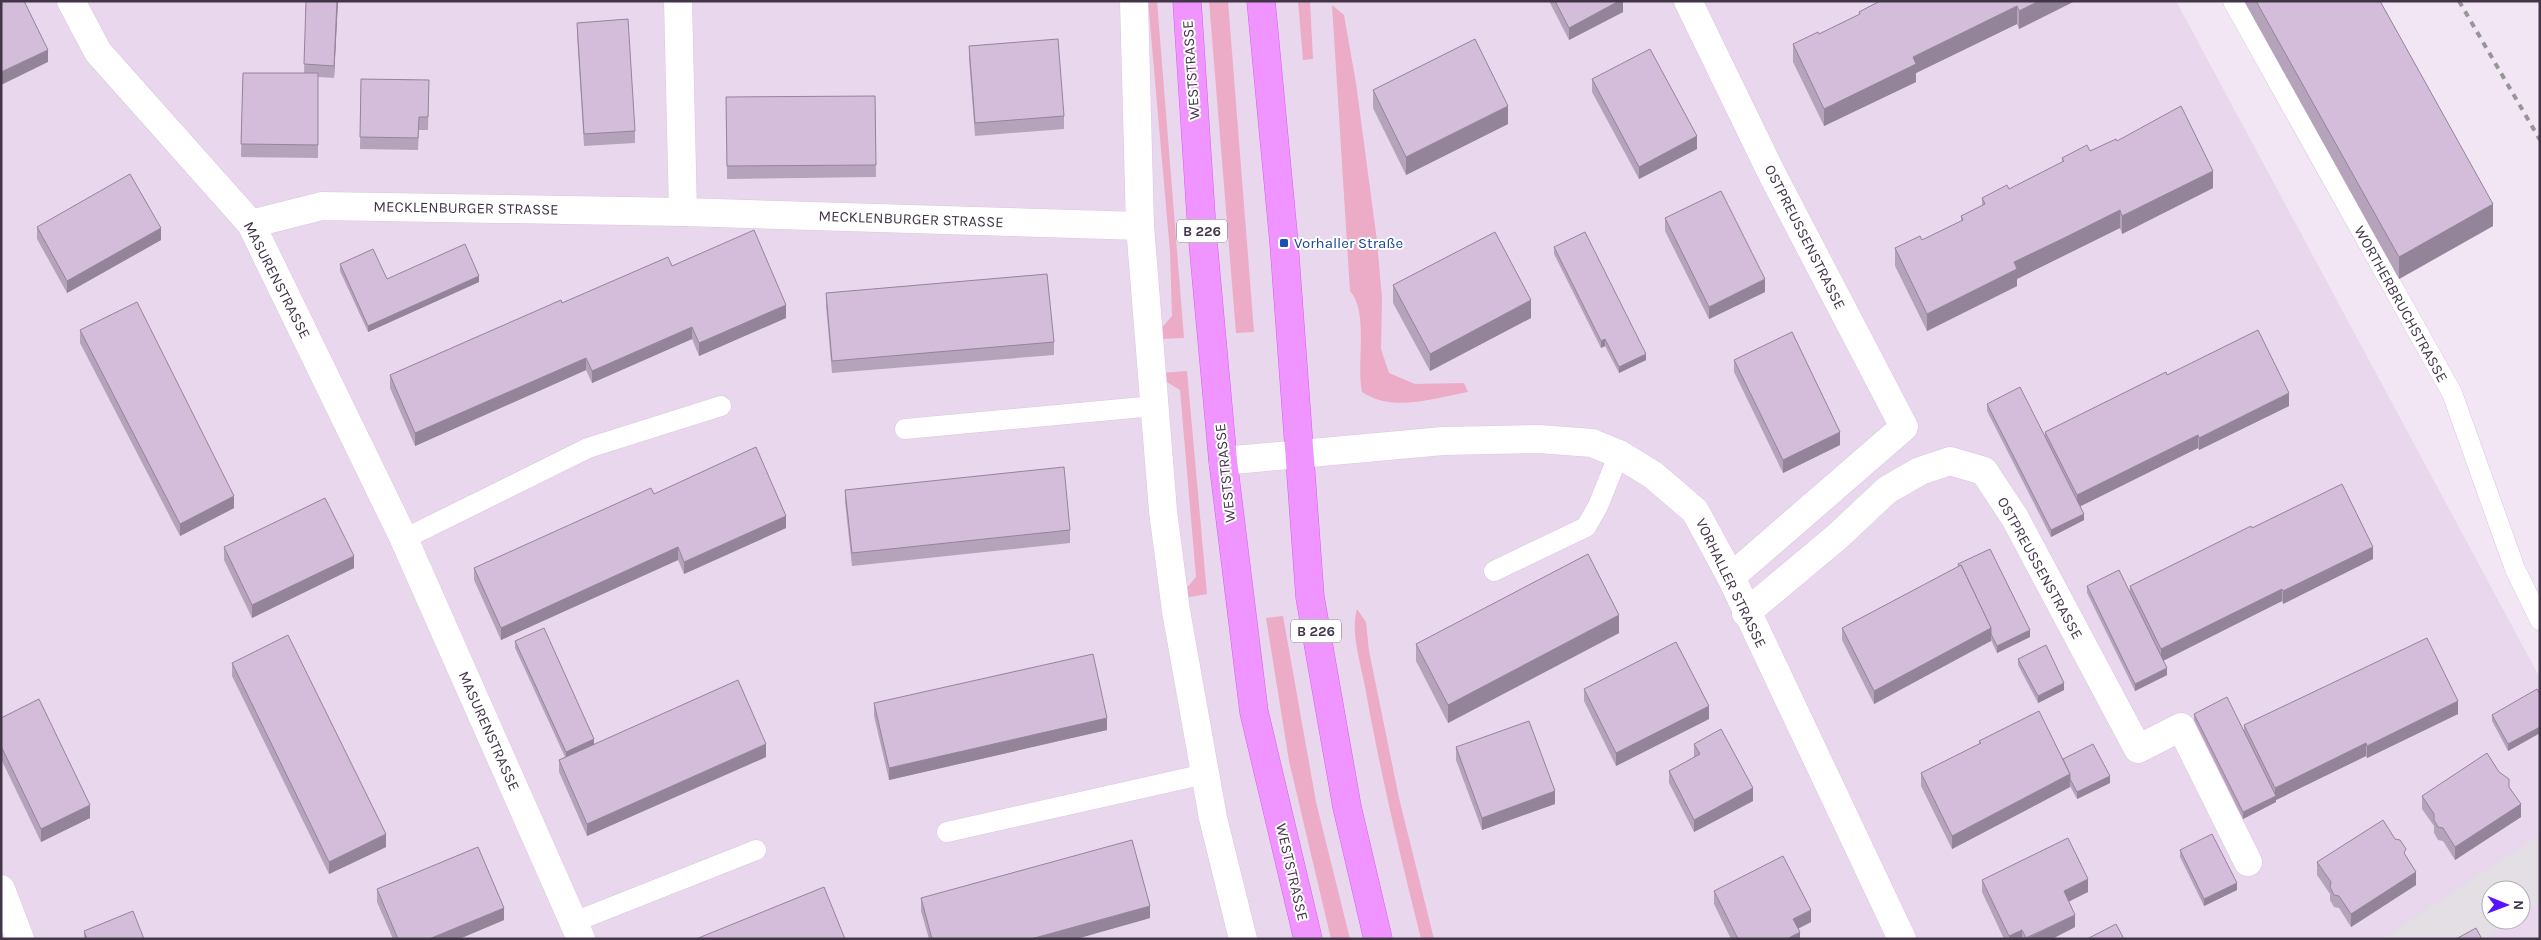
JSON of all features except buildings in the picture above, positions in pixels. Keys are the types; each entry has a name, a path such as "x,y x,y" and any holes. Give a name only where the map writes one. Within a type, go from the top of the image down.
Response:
{"main road":[{"name":"WESTSTRASSE","path":"1186,1 1202,231 1223,461 1254,712 1308,939"},
{"name":"B 226","path":"1261,1 1301,454 1310,597 1347,807 1378,939"}],"street":[{"name":"MASURENSTRASSE","path":"71,1 98,52 251,224 404,539 578,930"},
{"path":"678,1 683,212"},
{"path":"1134,1 1140,226 1163,511 1176,611 1213,818 1243,939"},
{"name":"OSTPREUSSENSTRASSE","path":"1688,1 1772,174 1904,427 1731,577"},
{"name":"MECKLENBURGER STRASSE","path":"251,224 322,206 683,212 1140,226"},
{"name":"VORHALLER STRASSE","path":"1223,461 1443,441 1539,439 1592,444 1619,454 1653,475 1695,511 1731,577 1746,613 1902,939"},
{"name":"OSTPREUSSENSTRASSE","path":"1746,613 1838,536 1887,490 1920,471 1950,461 1984,471 2015,518 2138,749 2181,727 2248,862"},
{"path":"1,889 20,939"}],"lane":[{"name":"WORTHERBRUCHSTRASSE","path":"2233,1 2452,394 2515,569 2540,620"},
{"path":"404,539 588,448 721,406"},
{"path":"905,429 1154,406"},
{"path":"1494,571 1586,527 1598,506 1619,454"},
{"path":"947,832 1206,774"},
{"name":"MASURENSTRASSE","path":"578,930 756,850"}],"shaded area":[{"path":"1,1 2176,1 2540,678 2540,939 1,939"},
{"path":"1148,1 1157,1 1184,338 1161,339 1159,331 1172,316 1170,252"},
{"path":"1209,1 1228,1 1254,332 1236,333"},
{"path":"1298,1 1310,1 1313,59 1303,60"},
{"path":"1332,5 1344,15 1356,83 1377,241 1382,298 1381,349 1389,373 1415,384 1464,383 1468,392 1428,400 1400,403 1387,402 1362,392 1361,325 1356,300 1350,291"},
{"path":"1187,371 1207,594 1184,598 1184,591 1196,577 1180,390 1165,381 1161,373"},
{"path":"1357,609 1366,622 1369,651 1399,798 1434,939 1421,939 1398,845 1355,638"},
{"path":"1283,616 1316,802 1350,939 1331,939 1289,761 1266,618"},
{"path":"2540,835 2540,903 2531,909 2531,880 2481,880 2481,930 2499,930 2485,939 2382,939"}],"railway":[{"path":"2459,1 2540,140"}],"place":[{"name":"Vorhaller Straße","path":"1284,243"}]}
